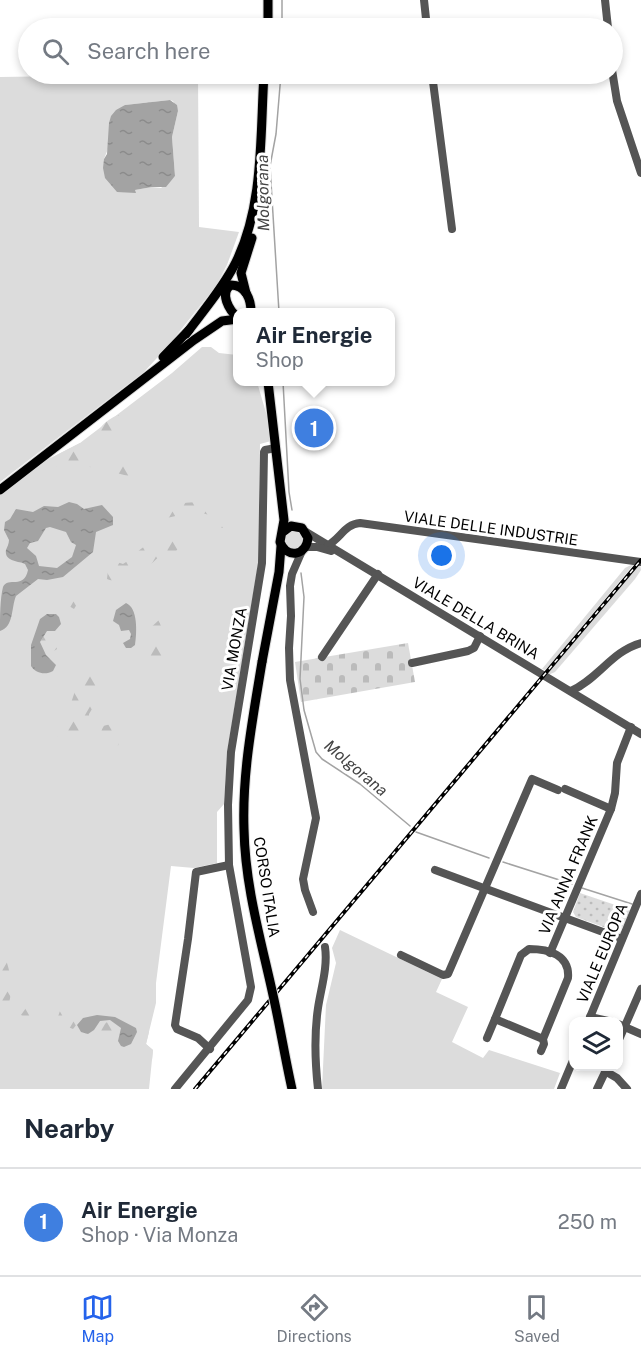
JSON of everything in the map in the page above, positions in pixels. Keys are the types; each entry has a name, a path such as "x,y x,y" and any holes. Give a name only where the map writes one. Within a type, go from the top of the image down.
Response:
{"main road":[{"path":"267,18 268,0"},
{"path":"250,308 241,273 255,225 263,84"},
{"path":"135,384 186,334 227,288 251,221 256,188"},
{"path":"186,334 235,265 244,244"},
{"path":"227,288 237,285 248,295 256,308"},
{"path":"227,288 229,307 233,313"},
{"path":"0,490 213,326 225,320 233,319"},
{"path":"269,386 284,520 281,546 298,551"},
{"path":"279,572 308,538 281,505"},
{"path":"283,532 288,527 302,529"},
{"name":"CORSO ITALIA","path":"281,546 279,572 262,662 244,788 244,831 246,864 291,1089"}],"street":[{"path":"424,0 426,18"},
{"path":"605,0 607,18"},
{"path":"433,84 452,229"},
{"path":"614,84 617,101 641,173"},
{"name":"VIA MONZA","path":"175,1089 248,1000 251,987 229,865 228,805 231,752 262,563 264,452 276,448"},
{"name":"VIALE DELLE INDUSTRIE","path":"329,547 353,524 360,523 641,562"},
{"name":"VIALE DELLA BRINA","path":"302,529 641,734"},
{"name":"VIALE DELLA BRINA","path":"298,551 329,547"},
{"path":"298,551 298,563 292,574 290,586 290,670 316,818 303,879 313,912"},
{"path":"322,657 378,574"},
{"path":"412,663 468,651 474,648 480,636"},
{"path":"571,691 589,681 621,651 641,643"},
{"path":"589,681 585,689 589,702"},
{"name":"VIA ANNA FRANK","path":"550,953 611,809 615,793 617,763 631,728"},
{"name":"VIA ANNA FRANK","path":"484,888 532,779 611,809"},
{"path":"210,1049 198,1038 177,1029 175,1025 196,872 229,865"},
{"path":"435,870 622,939"},
{"path":"401,955 447,976 484,888"},
{"name":"VIALE EUROPA","path":"590,1015 641,894"},
{"path":"318,1089 316,1038 326,957 325,947"},
{"path":"487,1038 521,955 529,949 550,953 560,956 565,961 568,978 543,1040 541,1051"},
{"path":"623,1023 641,989"},
{"path":"590,1015 601,1012 607,1017"},
{"path":"495,1019 543,1040"},
{"path":"623,1025 641,1034"},
{"path":"561,1089 569,1068"},
{"path":"597,1089 605,1071"},
{"path":"608,1071 627,1089"}],"green space":[{"path":"0,77 18,77 18,84 198,84 199,227 239,232 227,265 216,286 144,372 0,482","holes":["170,100 173,101 178,111 172,137 175,176 161,188 135,190 104,159 125,105"]},
{"path":"202,347 211,347 219,353 233,355 233,386 258,386 269,423 271,441 260,444 258,565 227,752 224,804 217,812 217,863 194,868 171,866 156,983 156,1003 146,1044 153,1050 149,1089 0,1089 0,495 41,463 80,443 172,373"},
{"path":"118,415 126,421 121,433 111,434 106,443 95,441 103,425"},
{"path":"80,443 80,449 94,448 93,457 98,460 134,467 134,475 140,477 139,481 129,480 128,476 88,467 68,465 47,468 43,465 49,459"},
{"path":"197,502 213,506 219,512 223,528 218,527 215,518 202,513 189,513 161,519 156,513 169,504"},
{"path":"290,529 300,531 304,540 295,550 285,546 283,536"},
{"path":"183,537 179,548 172,555 164,552 150,565 145,560 115,582 107,579 108,570 114,561 123,564 146,546"},
{"path":"635,563 549,666 545,670 542,669 625,568"},
{"path":"640,564 641,570 635,579 555,672 548,675 550,670"},
{"path":"72,588 81,590 80,599 74,609 69,606 67,598"},
{"path":"159,620 168,648 163,658 146,662 143,653 149,645 147,631"},
{"path":"47,631 57,634 58,641 55,645 57,649 51,653 40,642"},
{"path":"408,643 415,682 301,702 295,662"},
{"path":"96,675 97,689 95,704 89,714 89,724 80,736 69,742 58,737 52,728 58,719 71,714 69,709 79,679"},
{"path":"115,723 123,726 117,750 112,754 106,746 95,749 103,726"},
{"path":"580,893 630,910 620,933 576,917 573,912"},
{"path":"340,930 442,979 436,992 468,1007 452,1042 483,1058 489,1050 560,1073 554,1089 322,1089 326,1005 336,963 332,948"},
{"path":"0,941 9,968 11,985 9,1004 5,1014 0,1014"},
{"path":"31,1001 47,1005 45,1019 31,1022 21,1015"},
{"path":"75,1010 81,1019 73,1029 56,1022 60,1011"},
{"path":"110,1020 119,1026 120,1035 109,1036 106,1043 102,1044 101,1034 98,1033 100,1027"},
{"path":"149,1032 146,1044 153,1050 152,1060 134,1046 142,1033"}],"water":[{"path":"170,100 177,105 178,111 172,137 175,176 166,187 135,190 136,193 117,192 105,178 103,168 107,154 111,116 125,105"},
{"path":"69,502 84,509 102,505 113,517 113,525 96,532 93,552 63,577 38,579 16,596 8,626 0,631 3,587 5,584 23,580 28,570 25,564 7,557 6,550 9,540 4,530 5,522 10,519 16,509 33,512 44,506 58,507","holes":["46,528 66,532 71,542 76,545 72,557 57,568 39,566 36,556 27,548 30,543 38,541"]},
{"path":"126,603 133,610 136,621 135,645 131,648 126,648 123,643 130,639 129,630 121,631 119,625 113,621 116,610"},
{"path":"47,614 56,614 61,624 55,631 47,631 40,642 46,655 56,665 53,671 44,673 36,671 31,666 31,645 40,619"},
{"path":"97,1015 115,1017 136,1028 137,1032 131,1044 121,1046 118,1041 121,1028 110,1020 100,1021 88,1034 81,1032 77,1025 83,1018"}],"waterway":[{"name":"Molgorana","path":"282,0 282,18"},
{"name":"Molgorana","path":"279,308 270,166 276,134 280,84"},
{"name":"Molgorana","path":"283,386 292,510"},
{"name":"Molgorana","path":"301,573 304,597 300,679 304,710 316,752 322,759 360,784 410,826"},
{"name":"Molgorana","path":"416,832 489,858"},
{"name":"Molgorana","path":"503,862 572,884"},
{"name":"Molgorana","path":"582,888 632,904"}],"railway":[{"path":"195,1089 641,560"}],"place":[{"name":"Air Energie","path":"314,428"}]}
